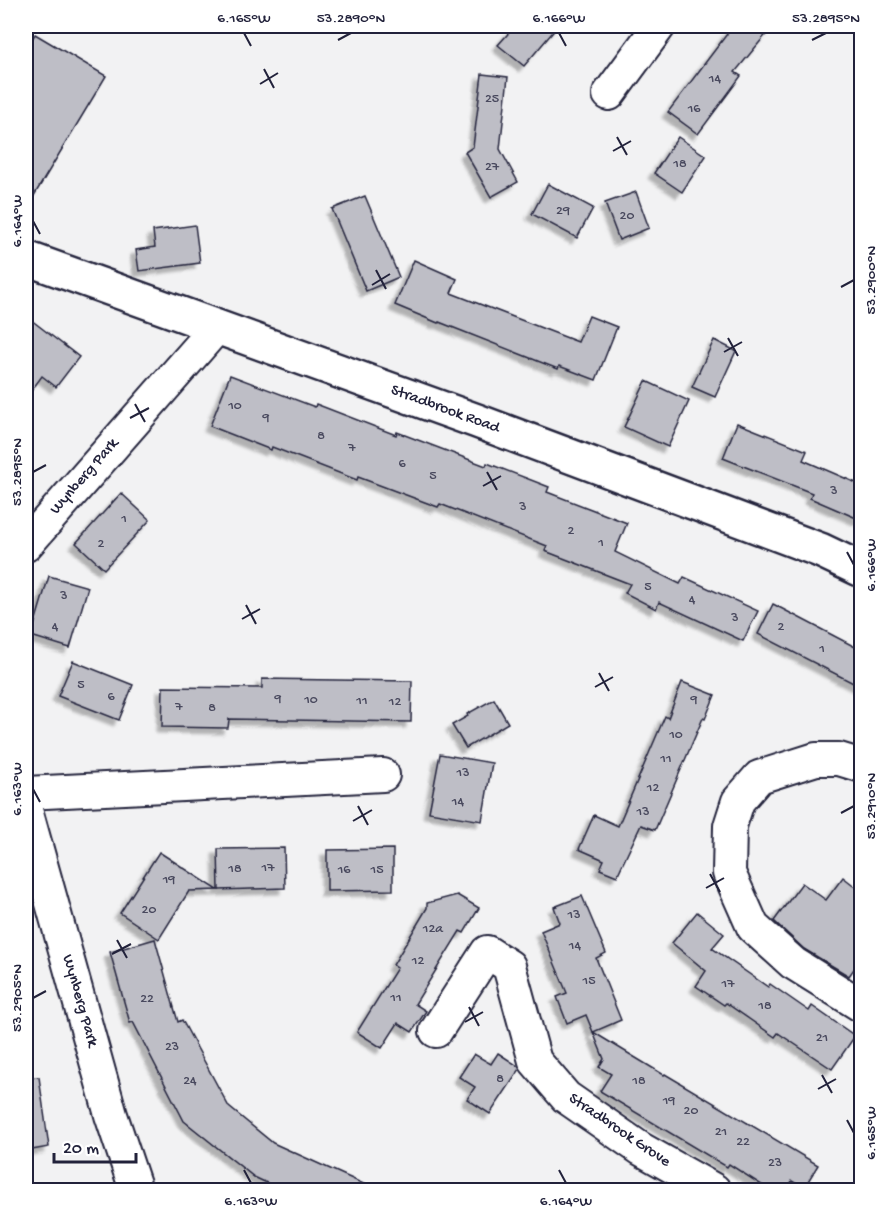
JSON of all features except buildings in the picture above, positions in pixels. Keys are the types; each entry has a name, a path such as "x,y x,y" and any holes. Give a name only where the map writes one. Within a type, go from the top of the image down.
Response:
{"main road":[{"name":"Stradbrook Road","path":"26,258 809,546 861,570"}],"street":[{"path":"609,94 659,26"},
{"name":"Wynberg Park","path":"26,545 217,327"},
{"path":"861,766 839,759 816,759 759,777 738,801 730,826 729,873 753,927 793,963 861,1006"},
{"path":"26,793 383,776"},
{"name":"Wynberg Park","path":"26,810 111,1115 136,1191"},
{"name":"Stradbrook Grove","path":"436,1030 487,952 509,966 535,1061 566,1097 641,1149 714,1191"}]}
